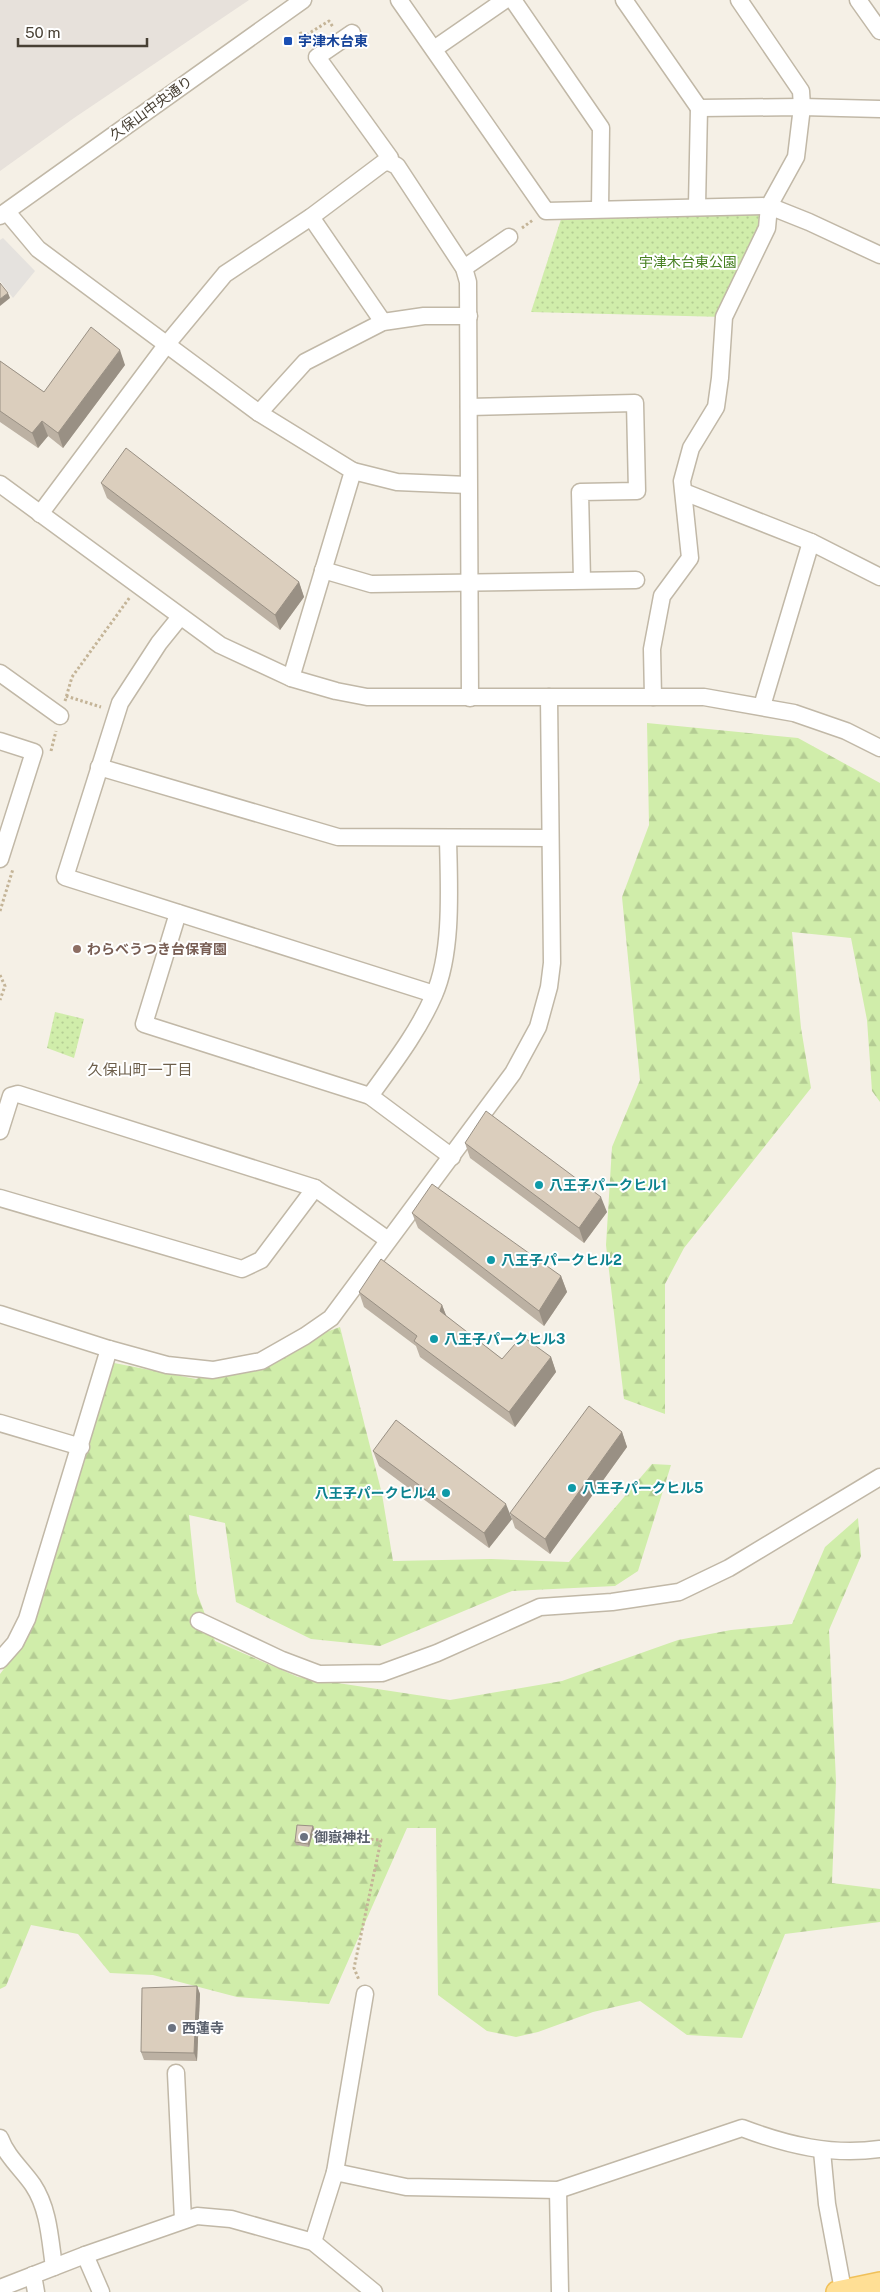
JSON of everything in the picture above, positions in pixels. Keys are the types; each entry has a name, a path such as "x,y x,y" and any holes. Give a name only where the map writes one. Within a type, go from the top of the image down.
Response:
{"main road":[{"path":"840,2291 880,2283"}],"street":[{"name":"久保山中央通り","path":"3,214 303,0"},
{"path":"400,0 546,211 697,206 769,206 809,222 880,255"},
{"path":"434,49 505,0"},
{"path":"513,0 601,128 600,209"},
{"path":"624,0 699,108 697,206"},
{"path":"653,697 652,649 662,596 690,558 682,481 692,448 716,407 724,317 767,228 769,206 796,157 802,107 801,92 739,0"},
{"path":"858,0 880,31"},
{"path":"352,33 317,57 390,158 390,162"},
{"path":"699,108 802,107 880,109"},
{"path":"40,514 167,344 225,274 311,217 383,163 390,162 397,166 464,268 468,282 470,698"},
{"path":"3,214 38,249 258,413 353,470 397,482 468,485"},
{"path":"311,217 383,322"},
{"path":"464,268 509,237"},
{"path":"258,413 305,362 383,322 424,316 469,316"},
{"path":"469,407 634,403 637,491 580,492 582,580"},
{"path":"291,678 353,470"},
{"path":"0,484 220,645 291,678 336,691 367,697 704,697 794,712 823,722 880,748"},
{"path":"684,492 811,542 880,577"},
{"path":"762,706 811,542"},
{"path":"323,570 371,584 636,580"},
{"path":"180,617 159,643 120,703 65,877 434,994"},
{"path":"0,673 60,716"},
{"path":"0,1314 109,1349 167,1365 214,1370 261,1361 331,1318 513,1073 538,1027 549,988 552,963 549,697"},
{"path":"0,741 34,752 4,859"},
{"path":"99,767 338,837 550,838"},
{"path":"370,1096 410,1040 434,994 445,957 449,890 448,839"},
{"path":"178,913 144,1024 370,1096 452,1157"},
{"path":"0,1131 11,1096 18,1094 315,1188 388,1240"},
{"path":"0,1198 242,1269 261,1260 315,1188"},
{"path":"0,1660 15,1643 27,1619 81,1447 109,1349"},
{"path":"0,1423 81,1447"},
{"path":"200,1621 282,1660 319,1674 382,1673 437,1653 540,1607 612,1602 679,1592 729,1568 880,1477"},
{"path":"313,2242 335,2172 365,1994"},
{"path":"176,2073 183,2220"},
{"path":"335,2172 406,2187 558,2190 742,2128 771,2139 822,2151 880,2149"},
{"path":"0,2138 5,2150 34,2186 44,2209 54,2267"},
{"path":"822,2151 827,2204 840,2291"},
{"path":"558,2190 560,2292"},
{"path":"0,2288 85,2255 197,2216 230,2219 313,2242 374,2292"},
{"path":"85,2255 101,2292"},
{"path":"33,2275 36,2292"}],"path":[{"path":"509,237 546,211"},
{"path":"49,758 72,677 138,586"},
{"path":"66,696 117,711"},
{"path":"0,911 4,859"},
{"path":"0,976 5,986 0,1000"},
{"path":"326,1837 381,1840 354,1968 365,1994"}],"shaded area":[{"path":"0,0 249,0 74,118 0,171"},
{"path":"3,238 35,271 13,298 0,281 0,240"}],"green space":[{"name":"宇津木台東公園","path":"769,206 724,317 531,312 564,210"},
{"path":"647,723 798,738 880,783 880,1102 872,1091 867,1020 851,938 792,932 801,1028 811,1088 684,1248 665,1284 665,1414 624,1399 606,1245 612,1147 640,1080 622,897 649,825"},
{"path":"55,1012 84,1019 74,1058 47,1048"},
{"path":"340,1327 382,1494 393,1561 491,1559 569,1562 652,1464 671,1465 638,1571 615,1586 512,1591 380,1646 311,1639 236,1602 225,1523 189,1515 197,1593 215,1641 298,1677 450,1700 562,1681 678,1640 731,1630 792,1624 825,1547 858,1518 861,1556 829,1630 836,1781 832,1883 880,1889 880,1922 785,1934 742,2038 687,2035 640,2001 593,2012 538,2032 516,2037 487,2031 438,1995 436,1828 407,1828 329,2004 237,1997 153,1975 110,1973 78,1934 31,1925 6,1986 0,1989 0,1674 28,1637 109,1362 196,1379"}],"building":[{"path":"0,283 8,293 0,299"},
{"path":"91,327 120,350 58,433 42,421 32,433 0,411 0,361 44,392"},
{"path":"126,448 299,582 275,615 101,483"},
{"name":"八王子パークヒル1","path":"486,1111 601,1197 579,1228 465,1143"},
{"name":"八王子パークヒル2","path":"432,1184 561,1276 539,1311 412,1213"},
{"name":"八王子パークヒル3","path":"381,1259 442,1305 440,1311 502,1359 522,1336 551,1357 509,1412 414,1341 417,1336 359,1292"},
{"name":"八王子パークヒル5","path":"589,1406 622,1432 545,1539 510,1513"},
{"name":"八王子パークヒル4","path":"396,1420 506,1504 484,1533 373,1451"},
{"name":"御嶽神社","path":"297,1825 313,1826 308,1844 295,1842"},
{"name":"西蓮寺","path":"197,1986 194,2053 141,2052 142,1988"}],"place":[{"name":"宇津木台東","path":"288,41"},
{"name":"わらべうつき台保育園","path":"77,949"},
{"name":"八王子パークヒル1","path":"539,1185"},
{"name":"八王子パークヒル2","path":"491,1260"},
{"name":"八王子パークヒル3","path":"434,1339"},
{"name":"八王子パークヒル5","path":"572,1488"},
{"name":"八王子パークヒル4","path":"446,1493"},
{"name":"御嶽神社","path":"304,1837"},
{"name":"西蓮寺","path":"172,2028"}],"district":[{"name":"久保山町一丁目","path":"140,1070"}]}
